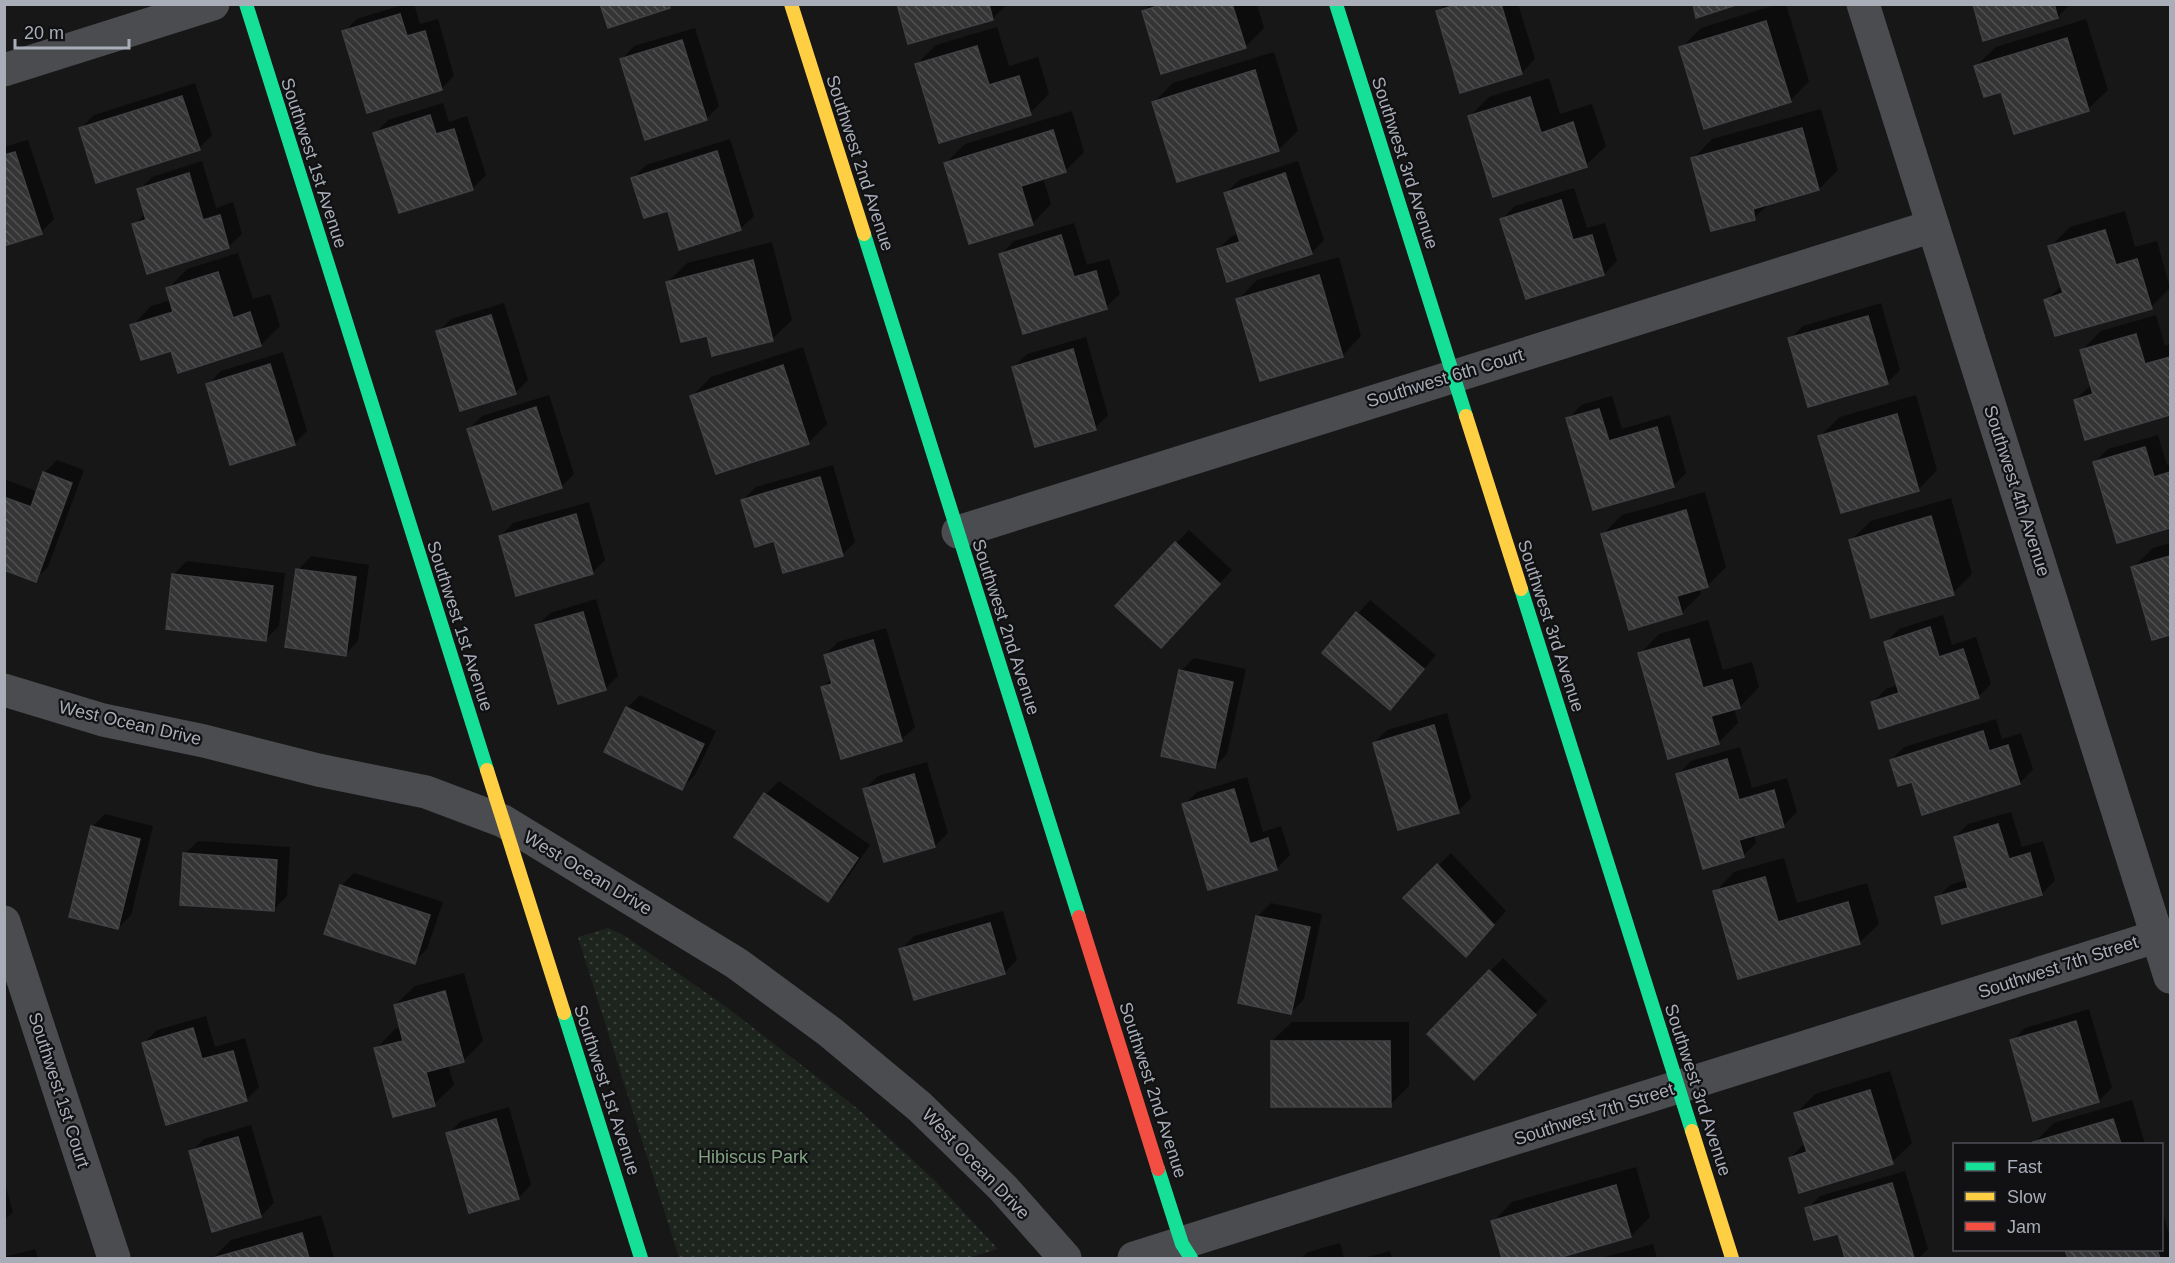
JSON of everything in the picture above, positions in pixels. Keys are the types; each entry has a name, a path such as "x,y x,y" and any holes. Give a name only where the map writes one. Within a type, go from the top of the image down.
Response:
{"street":[{"path":"4,70 213,4"},
{"name":"Southwest 1st Avenue","path":"246,4 641,1258"},
{"name":"Southwest 2nd Avenue","path":"791,4 1186,1251"},
{"name":"Southwest 3rd Avenue","path":"1336,4 1732,1258"},
{"name":"Southwest 4th Avenue","path":"1863,4 2170,977"},
{"name":"Southwest 6th Court","path":"958,532 1933,226"},
{"name":"West Ocean Drive","path":"4,690 103,720 204,741 318,770 426,792 503,821 736,963 830,1032 920,1107 1003,1188 1065,1258"},
{"name":"Southwest 1st Court","path":"4,922 114,1258"},
{"name":"Southwest 7th Street","path":"1134,1258 1186,1251 1678,1087 2158,936"}],"green space":[{"name":"Hibiscus Park","path":"608,928 625,936 729,1009 858,1109 933,1179 998,1249 969,1258 679,1258 578,937"}],"building":[{"path":"600,4 669,4 670,8 608,28"},
{"path":"897,4 989,4 993,20 908,44"},
{"path":"1164,4 1232,4 1246,48 1161,74 1142,11"},
{"path":"1459,4 1501,4 1522,74 1460,93 1436,11"},
{"path":"1693,4 1739,4 1696,18"},
{"path":"1973,4 2054,4 2058,18 1983,41"},
{"path":"400,14 407,36 425,31 442,90 367,113 342,31"},
{"path":"1766,21 1791,102 1704,129 1679,47"},
{"path":"2067,38 2089,111 2014,134 2001,92 1984,97 1974,66"},
{"path":"682,40 707,120 645,140 620,59"},
{"path":"977,46 989,85 1019,76 1031,115 939,143 915,64"},
{"path":"1255,70 1279,151 1177,182 1152,102"},
{"path":"182,96 200,150 96,183 79,128"},
{"path":"1530,97 1541,133 1573,122 1587,167 1493,197 1468,116"},
{"path":"430,115 436,134 454,129 473,190 399,213 373,133"},
{"path":"1802,128 1819,190 1753,209 1755,220 1711,231 1691,158"},
{"path":"1053,130 1066,172 1021,186 1033,225 969,244 944,163"},
{"path":"717,151 741,230 679,250 668,211 644,218 631,178"},
{"path":"15,152 42,234 4,246 4,155"},
{"path":"189,173 203,220 220,215 229,248 147,274 132,224 146,220 137,189"},
{"path":"1285,173 1312,254 1227,282 1217,249 1240,242 1224,193"},
{"path":"1561,200 1573,240 1592,235 1604,275 1526,299 1500,219"},
{"path":"2105,230 2116,265 2137,259 2152,309 2055,336 2044,300 2063,293 2048,246"},
{"path":"1061,235 1074,277 1096,271 1107,309 1023,334 999,254"},
{"path":"753,260 773,341 712,356 707,336 681,342 666,282"},
{"path":"218,272 233,318 250,312 261,346 178,373 171,351 141,360 130,325 173,312 166,288"},
{"path":"1319,275 1343,357 1260,381 1236,299"},
{"path":"491,315 516,394 460,411 436,331"},
{"path":"1868,316 1888,384 1808,407 1788,338"},
{"path":"2136,334 2145,364 2170,357 2170,415 2085,440 2074,400 2093,394 2080,350"},
{"path":"1073,349 1096,430 1035,447 1012,367"},
{"path":"270,364 295,445 230,465 206,384"},
{"path":"783,365 809,444 716,474 690,396"},
{"path":"536,407 562,488 493,510 467,429"},
{"path":"1599,409 1609,441 1657,427 1674,487 1593,510 1566,418"},
{"path":"1897,414 1919,491 1841,513 1818,436"},
{"path":"2145,447 2154,477 2170,472 2170,528 2117,543 2093,462"},
{"path":"43,472 72,483 36,582 4,570 4,497 31,507"},
{"path":"820,477 843,556 783,573 774,541 755,547 741,500"},
{"path":"1686,510 1708,587 1677,596 1682,614 1629,630 1601,534"},
{"path":"576,514 593,574 516,596 499,536"},
{"path":"1931,516 1954,595 1871,618 1849,540"},
{"path":"1175,542 1220,584 1161,648 1115,606"},
{"path":"2170,556 2170,635 2152,640 2131,567"},
{"path":"296,569 356,577 346,656 285,647"},
{"path":"172,574 273,586 266,641 166,629"},
{"path":"583,612 606,690 558,704 535,625"},
{"path":"1356,612 1424,669 1390,710 1322,653"},
{"path":"1930,627 1939,657 1963,649 1979,698 1879,729 1871,702 1899,693 1884,642"},
{"path":"1689,639 1703,688 1732,680 1740,708 1711,716 1719,744 1668,759 1638,653"},
{"path":"873,640 902,741 841,759 821,687 832,684 824,655"},
{"path":"1179,670 1233,682 1215,768 1161,756"},
{"path":"626,707 704,744 682,790 604,752"},
{"path":"1434,725 1459,813 1398,830 1373,743"},
{"path":"1983,731 1989,751 2008,745 2020,784 1922,815 1912,782 1898,786 1890,760"},
{"path":"1727,759 1739,800 1774,790 1784,827 1739,840 1744,857 1703,869 1676,774"},
{"path":"914,774 935,847 884,862 863,789"},
{"path":"1234,789 1250,844 1268,838 1277,870 1208,890 1182,804"},
{"path":"764,793 858,858 828,902 734,837"},
{"path":"1998,824 2009,859 2030,853 2042,895 1942,924 1935,897 1968,888 1954,837"},
{"path":"91,826 140,839 118,929 69,917"},
{"path":"183,853 277,860 274,911 180,905"},
{"path":"1437,864 1494,925 1466,957 1403,898"},
{"path":"1765,877 1778,922 1848,902 1860,944 1738,979 1713,891"},
{"path":"340,885 430,915 415,964 324,934"},
{"path":"1256,916 1310,927 1291,1014 1238,1003"},
{"path":"990,923 1005,974 914,1000 899,949"},
{"path":"1489,970 1536,1015 1474,1080 1427,1034"},
{"path":"445,991 464,1062 426,1072 435,1106 393,1117 374,1048 403,1041 394,1005"},
{"path":"2076,1021 2099,1102 2033,1121 2010,1040"},
{"path":"193,1028 202,1059 233,1051 247,1101 166,1125 142,1043"},
{"path":"1271,1041 1390,1041 1391,1107 1271,1107"},
{"path":"1870,1090 1893,1164 1799,1193 1789,1158 1807,1152 1794,1113"},
{"path":"496,1119 519,1199 469,1213 446,1133"},
{"path":"2113,1119 2121,1143 2034,1143"},
{"path":"238,1137 261,1217 212,1232 189,1151"},
{"path":"1892,1183 1914,1258 1845,1258 1838,1234 1814,1240 1805,1208"},
{"path":"1616,1185 1631,1237 1558,1258 1502,1258 1491,1221"},
{"path":"302,1233 309,1258 213,1258"},
{"path":"2065,1251 2157,1251 2160,1258 2068,1258"}],"traffic: fast":[{"path":"246,4 487,770"},
{"path":"1336,4 1466,416"},
{"path":"864,234 1079,917"},
{"path":"1521,589 1692,1131"},
{"path":"564,1013 641,1258"},
{"path":"1158,1169 1182,1244 1191,1258"}],"traffic: slow":[{"path":"791,4 864,234"},
{"path":"1466,416 1521,589"},
{"path":"487,770 564,1013"},
{"path":"1692,1131 1732,1258"}],"traffic: jam":[{"path":"1079,917 1158,1169"}]}
